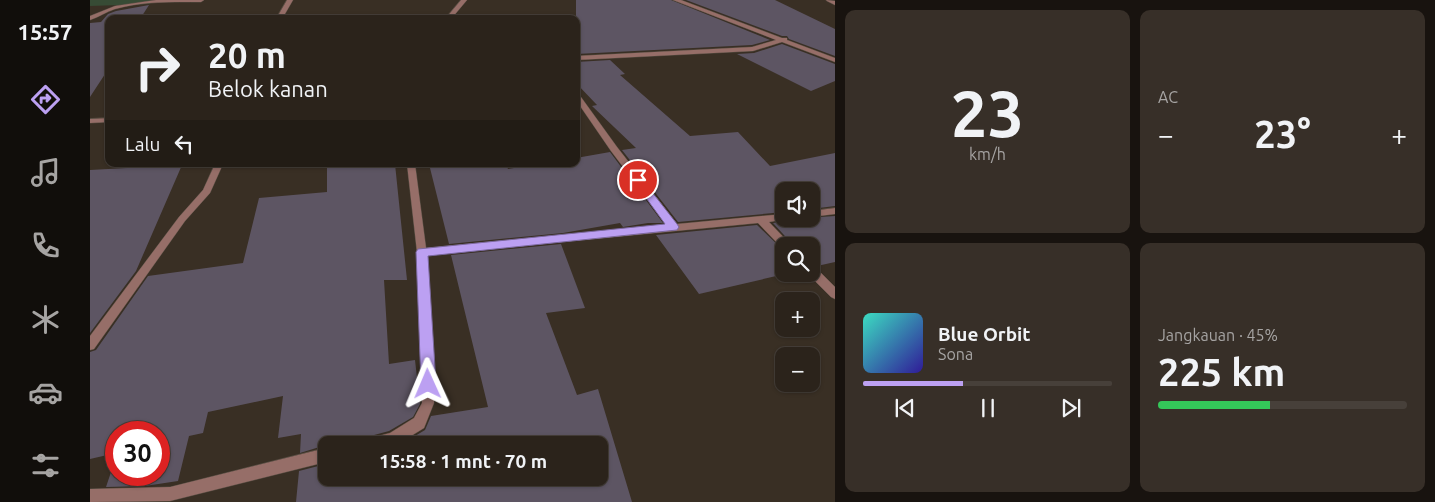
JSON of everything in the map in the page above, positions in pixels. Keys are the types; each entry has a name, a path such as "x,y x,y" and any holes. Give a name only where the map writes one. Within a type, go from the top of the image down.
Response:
{"street":[{"path":"90,18 107,7 130,3 201,0"},
{"path":"281,15 290,0"},
{"path":"451,15 464,0"},
{"path":"676,0 833,57"},
{"path":"828,0 835,3"},
{"path":"580,58 753,49 785,39"},
{"path":"580,100 614,149 674,227"},
{"path":"90,122 105,120"},
{"path":"90,346 182,219 207,191 218,167"},
{"path":"398,436 419,423 428,403 422,252 411,167"},
{"path":"820,213 835,211"},
{"path":"422,252 775,218"},
{"path":"760,219 778,237"},
{"path":"820,279 835,294"},
{"path":"90,496 170,498 318,457"}],"green space":[{"path":"90,0 152,0 150,4 90,6"}],"building":[{"path":"576,0 671,0 770,40 752,45 580,54 580,15 576,15"},
{"path":"686,0 775,0 835,29 835,56 789,39 787,36 782,36"},
{"path":"149,5 143,15 107,15 116,11"},
{"path":"105,17 105,74 90,97 90,23 101,22"},
{"path":"782,44 835,64 835,81 811,91 737,54 754,53"},
{"path":"610,60 625,74 620,75 690,136 738,132 770,166 835,153 835,206 820,208 820,182 775,182 775,213 678,222 622,150 636,148 592,106 597,105 580,87 580,62"},
{"path":"610,152 663,223 623,227 620,223 563,233 449,244 430,167 507,167 508,169 520,167 580,167 580,157"},
{"path":"181,167 136,271 90,333 90,170"},
{"path":"327,167 395,167 407,280 384,280 389,364 415,360 420,404 413,417 389,431 370,436 318,436 318,447 300,453 301,434 278,438 283,396 208,412 203,433 189,436 178,481 170,482 170,421 105,421 105,456 90,459 90,352 96,350 148,276 243,263 259,198 327,192"},
{"path":"835,216 835,262 820,265 820,237 786,237 777,227 820,227 820,217"},
{"path":"757,225 775,242 775,276 699,294 656,235"},
{"path":"561,244 585,308 546,313 577,395 598,389 632,502 296,502 299,471 318,466 318,486 608,486 608,436 415,436 425,430 431,416 488,407 451,255"},
{"path":"106,486 145,486 106,487"}],"route":[{"path":"428,384 422,252 674,227 638,180"}]}
